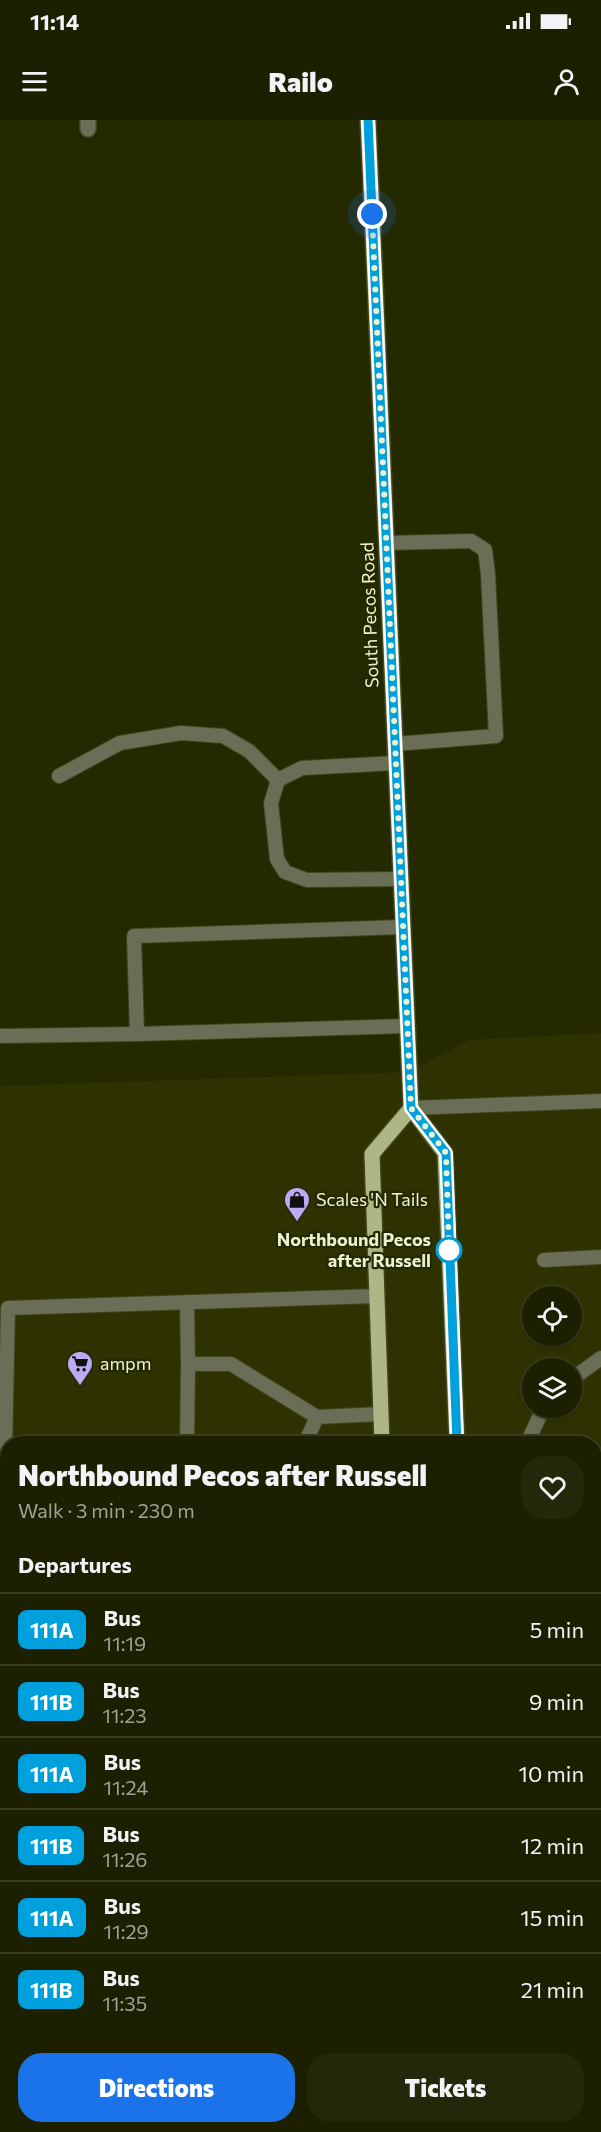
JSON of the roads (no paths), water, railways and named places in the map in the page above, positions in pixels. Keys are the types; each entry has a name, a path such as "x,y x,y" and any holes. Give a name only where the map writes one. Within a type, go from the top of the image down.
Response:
{"main road":[{"name":"South Pecos Road","path":"368,120 411,1108"},
{"path":"382,1436 372,1154 411,1108 446,1153 457,1436"}],"lane":[{"path":"386,543 471,541 485,550 496,736 395,744"},
{"path":"59,776 120,743 181,733 223,736 249,751 278,780"},
{"path":"396,763 302,768 278,780 271,802 277,859 285,872 308,880 401,879"},
{"path":"137,1034 134,936 403,927"},
{"path":"0,1036 407,1026"},
{"path":"411,1108 601,1101"},
{"path":"544,1260 601,1257"},
{"path":"7,1436 8,1308 377,1296"},
{"path":"187,1302 187,1436"},
{"path":"582,1372 601,1358"},
{"path":"188,1364 231,1364 317,1417 381,1414"},
{"path":"308,1436 317,1417"},
{"path":"531,1436 539,1418"}],"place":[{"name":"Scales 'N Tails","path":"297,1223"},
{"name":"Northbound Pecos after Russell","path":"449,1250"},
{"name":"ampm","path":"80,1387"}]}
